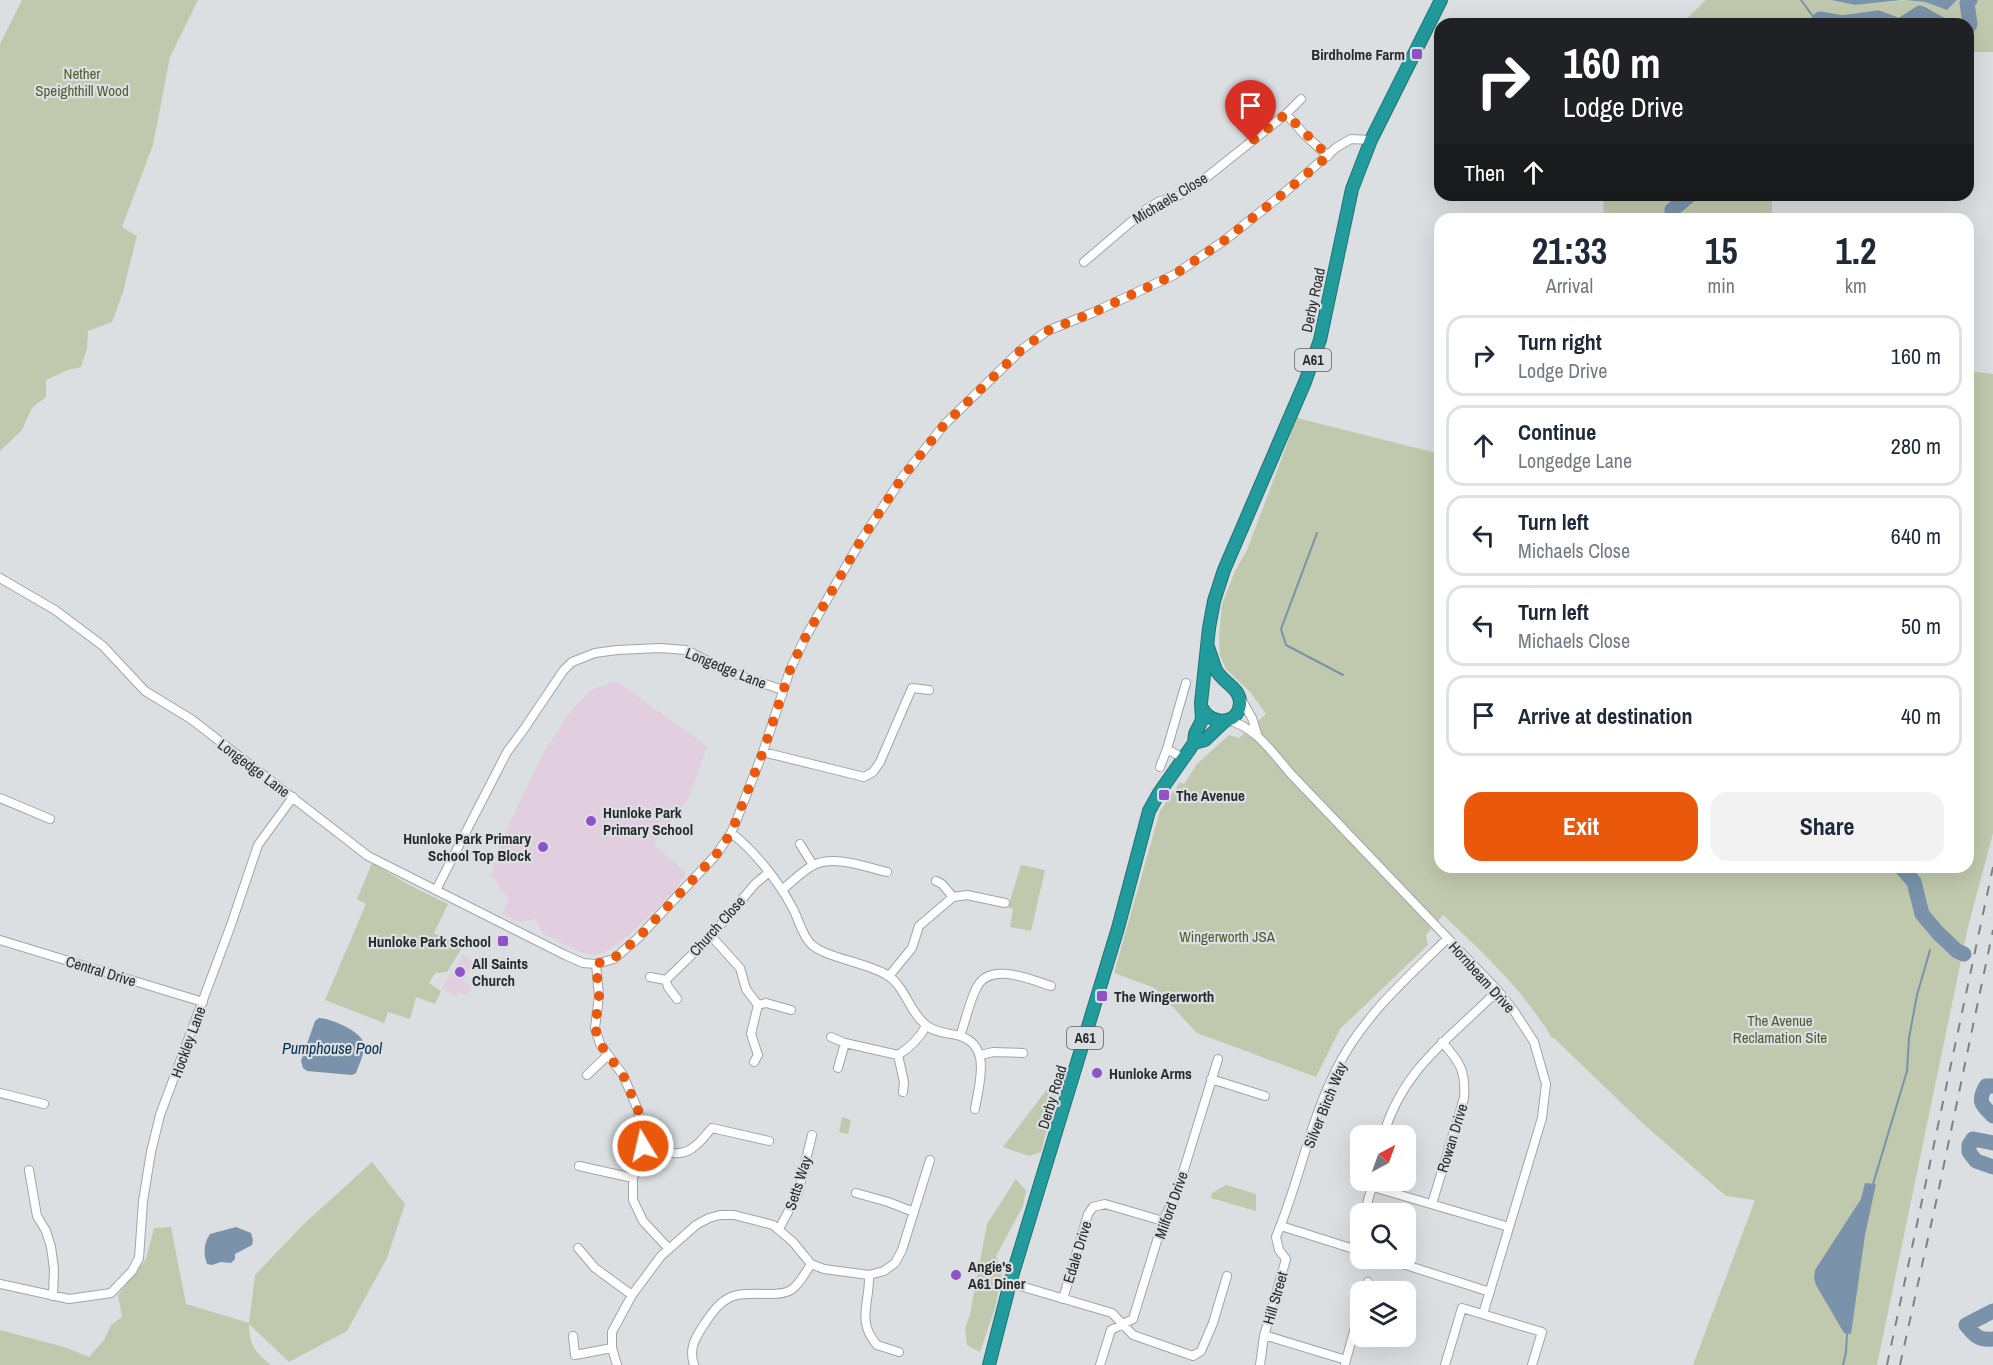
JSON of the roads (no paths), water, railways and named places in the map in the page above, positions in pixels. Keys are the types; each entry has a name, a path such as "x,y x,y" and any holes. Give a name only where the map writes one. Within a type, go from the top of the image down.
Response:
{"highway":[{"name":"Derby Road","path":"989,1365 1010,1283 1082,1051 1149,812 1159,793 1194,743 1195,734 1202,720 1207,644 1214,601 1224,570 1305,382 1320,340 1352,189 1371,140 1441,0"},
{"name":"Derby Road","path":"1207,644 1215,669 1229,685"},
{"path":"1212,684 1229,685 1239,696 1239,709 1235,715 1226,720 1215,720 1209,717 1202,702 1206,690 1212,684"},
{"name":"Derby Road","path":"1194,743 1205,740 1226,720"}],"street":[{"name":"Michaels Close","path":"1084,262 1145,210 1160,201 1176,197 1198,183 1286,114 1301,99"},
{"path":"1286,114 1328,156"},
{"name":"Longedge Lane","path":"0,578 55,610 103,645 145,691 191,719 368,856 436,890 507,752 563,671 572,662 595,653 617,650 660,648 686,650 732,673 783,690 805,638 860,542 902,478 944,425 996,373 1021,350 1047,331 1174,275 1225,240 1337,147 1351,139 1371,140"},
{"path":"1160,767 1186,683"},
{"path":"763,752 864,777 869,775 880,762 912,688 929,690"},
{"path":"436,890 583,963 596,964 614,958 638,938 716,855 731,833 763,752 783,690"},
{"name":"Hornbeam Drive","path":"1239,696 1250,715 1257,734"},
{"name":"Hornbeam Drive","path":"1226,720 1239,723 1257,734 1290,773 1497,991 1514,1011 1534,1042 1546,1084 1542,1118 1483,1314"},
{"path":"1167,749 1183,758"},
{"name":"Hockley Lane","path":"53,1296 69,1299 111,1293 132,1271 139,1258 143,1201 160,1115 203,1002 258,844 293,797"},
{"path":"0,798 50,819"},
{"path":"731,833 741,841 783,890 810,943 819,950 867,965 888,976 898,984 926,1026 970,1041 981,1055 982,1063 975,1108"},
{"path":"800,844 813,865"},
{"path":"783,890 813,865 825,861 838,861 887,872"},
{"name":"Church Close","path":"666,980 711,936 755,884 768,873"},
{"path":"936,881 942,884 953,897"},
{"path":"888,976 912,948 919,926 953,897 967,895 1005,903"},
{"path":"711,936 741,968 746,990 758,1005"},
{"name":"Silver Birch Way","path":"1290,1201 1323,1099 1335,1071 1355,1038 1385,999 1447,939"},
{"name":"Central Drive","path":"0,940 203,1002"},
{"path":"596,964 599,996 595,1028 600,1044 623,1075 638,1110 643,1146 633,1178 633,1200 643,1221 669,1249"},
{"path":"960,1036 976,988 985,978 998,974 1009,974 1051,986"},
{"path":"650,976 666,980 676,999"},
{"path":"1386,1125 1407,1083 1426,1057 1497,991"},
{"path":"758,1005 766,1003 791,1010"},
{"path":"754,1062 758,1055 751,1034 758,1005"},
{"path":"831,1037 845,1043 898,1054 909,1049 926,1026"},
{"name":"Rowan Drive","path":"1432,1204 1464,1098 1466,1081 1462,1068 1442,1042"},
{"path":"838,1068 845,1043"},
{"path":"981,1055 993,1052 1023,1053"},
{"path":"898,1054 904,1083 903,1092"},
{"path":"587,1075 607,1056"},
{"name":"Milford Drive","path":"1100,1365 1111,1330 1133,1319 1163,1221 1177,1192 1218,1059"},
{"path":"1211,1079 1265,1096"},
{"path":"0,1093 44,1104"},
{"path":"643,1146 676,1154 685,1153 696,1146 712,1128 769,1141"},
{"name":"Setts Way","path":"779,1229 798,1193 812,1135"},
{"path":"617,1365 612,1348 612,1332 632,1295 661,1256 696,1225 720,1215 749,1218 779,1229 811,1264 824,1269 870,1275 884,1271 895,1263 902,1250 930,1160"},
{"path":"579,1166 633,1178"},
{"path":"0,1284 53,1296 54,1269 51,1247 46,1231 37,1216 29,1170"},
{"path":"1394,1191 1509,1227"},
{"path":"855,1193 914,1212"},
{"name":"Hill Street","path":"1260,1365 1264,1335 1286,1259 1279,1250 1276,1237 1283,1214 1290,1201"},
{"name":"Edale Drive","path":"1063,1299 1088,1214 1093,1208 1106,1204 1163,1221"},
{"path":"1281,1226 1350,1248"},
{"path":"579,1248 595,1268 632,1295"},
{"path":"694,1365 690,1353 694,1340 712,1312 724,1299 739,1294 778,1294 791,1290 800,1282 811,1264"},
{"path":"1416,1268 1490,1292"},
{"path":"870,1275 870,1289 864,1318 866,1328 877,1345 899,1352"},
{"path":"1189,1365 1193,1356 1201,1352 1213,1323 1227,1276"},
{"path":"1010,1283 1112,1313 1133,1335 1193,1356"},
{"path":"1444,1365 1462,1308 1542,1332 1532,1365"},
{"path":"1264,1335 1345,1362 1350,1344"},
{"path":"573,1336 575,1355 612,1348"}],"water":[{"path":"1831,0 1902,0 1855,5"},
{"path":"1905,0 1957,0 1947,10 1925,2"},
{"name":"Pumphouse Pool","path":"319,1018 345,1026 362,1039 364,1051 356,1073 352,1075 307,1071 303,1068 301,1061 315,1021"},
{"path":"1865,1183 1876,1184 1865,1235 1851,1334 1844,1333 1814,1278 1815,1270 1861,1199"},
{"path":"236,1227 251,1233 252,1245 235,1254 235,1259 231,1263 207,1264 205,1248 210,1234"}],"waterway":[{"path":"1801,0 1814,18"},
{"path":"1969,18 1967,3 1970,0"},
{"path":"1912,18 1920,13 1929,18"},
{"path":"1672,213 1672,210 1683,201"},
{"path":"1317,533 1281,629 1286,645 1343,675"},
{"path":"1906,873 1914,882 1922,914 1938,933 1957,951 1964,954"},
{"path":"1873,1184 1907,1071 1909,1038 1917,995 1930,950"},
{"path":"1993,1086 1986,1086 1981,1100 1993,1116"},
{"path":"1993,1143 1973,1139 1969,1145 1969,1152 1976,1161 1993,1167"},
{"path":"1993,1311 1966,1325 1977,1337 1993,1339"},
{"path":"1843,1365 1847,1334"}],"railway":[{"path":"1887,1365 1993,867"},
{"path":"1900,1365 1993,930"}],"place":[{"name":"Birdholme Farm","path":"1417,54"},
{"name":"The Avenue","path":"1164,795"},
{"name":"Hunloke Park Primary School","path":"591,821"},
{"name":"Hunloke Park Primary School Top Block","path":"543,847"},
{"name":"Hunloke Park School","path":"503,941"},
{"name":"All Saints Church","path":"460,972"},
{"name":"The Wingerworth","path":"1102,996"},
{"name":"Hunloke Arms","path":"1097,1073"},
{"name":"Angie's A61 Diner","path":"956,1275"}],"park label":[{"name":"Nether Speighthill Wood","path":"82,82"},
{"name":"Wingerworth JSA","path":"1227,936"},
{"name":"The Avenue Reclamation Site","path":"1780,1028"}]}
